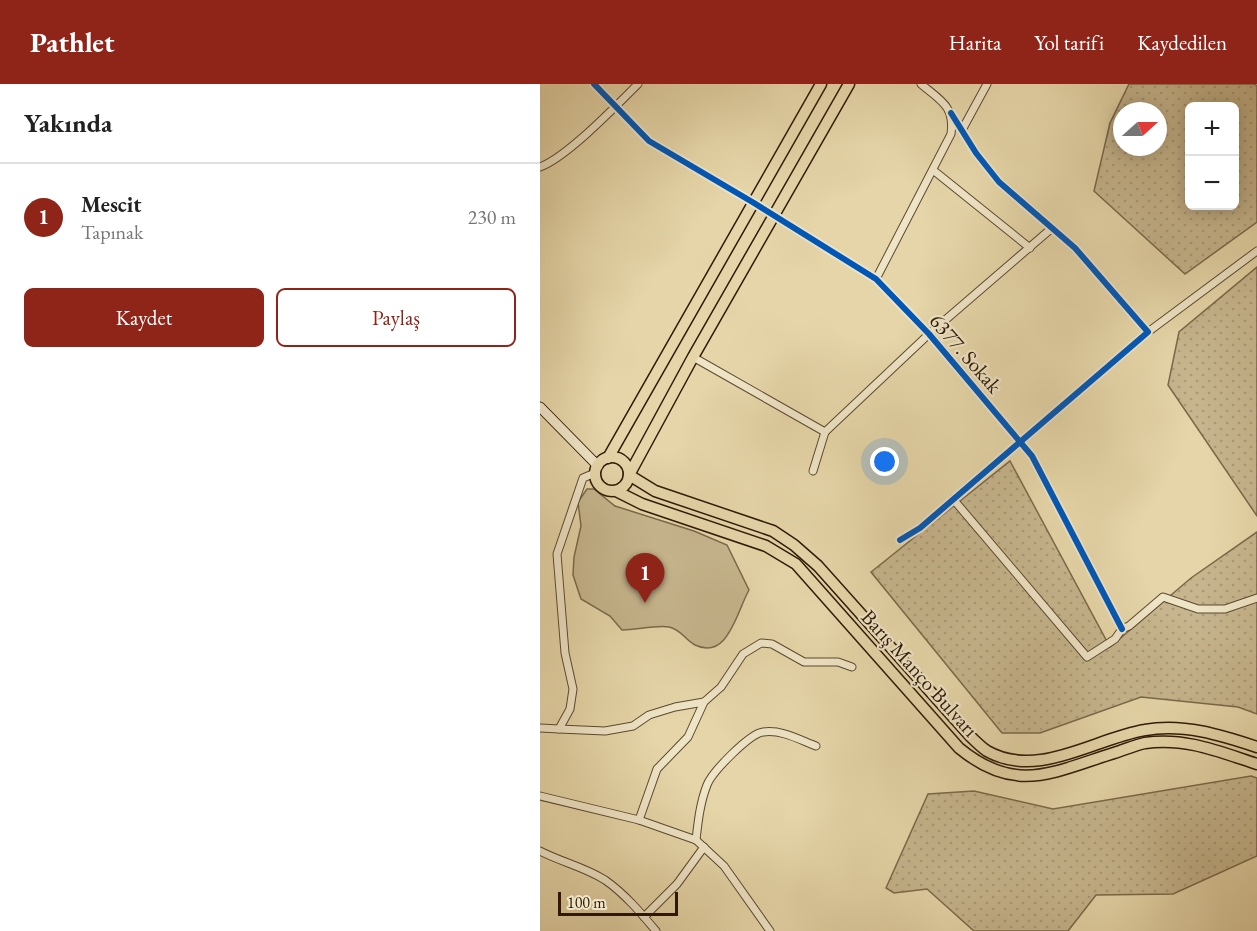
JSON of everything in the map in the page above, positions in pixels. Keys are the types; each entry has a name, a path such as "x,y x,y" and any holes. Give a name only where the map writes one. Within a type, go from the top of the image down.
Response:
{"main road":[{"path":"821,84 608,458 596,470 597,481 608,491 616,491 627,483 629,475 693,357 849,84"},
{"path":"608,458 623,461 628,467 629,475"},
{"name":"Barış Manço Bulvarı","path":"629,475 655,491 773,531 794,545 819,566 970,736 988,751 1019,762 1053,758 1145,729 1188,728 1257,747"},
{"name":"Barış Manço Bulvarı","path":"616,491 642,504 766,546 796,564 959,748 985,767 1021,777 1052,774 1144,743 1174,742 1197,744 1257,764"}],"street":[{"name":"6377. Sokak","path":"594,84 650,141 876,279 929,334 1032,456 1122,629"},
{"path":"540,167 549,164 638,84"},
{"path":"921,84 945,104 976,153 999,182 1075,248 1148,332"},
{"path":"962,130 987,84"},
{"path":"876,279 951,134 953,121 951,113"},
{"path":"933,170 1030,248"},
{"path":"813,471 825,432 929,334 1052,228"},
{"path":"900,540 920,528 1148,332 1257,251"},
{"path":"693,357 825,432"},
{"path":"540,407 596,470 582,478 556,554 565,653 573,689 570,710 560,729"},
{"path":"953,499 1088,657 1115,639 1122,629 1129,626 1163,597 1198,609 1225,609 1257,598"},
{"path":"639,820 657,769 688,737 704,702 721,687 743,654 762,643 772,644 804,662 838,662 852,666"},
{"path":"540,728 605,731 633,726 649,715 675,707 704,702"},
{"path":"696,840 699,815 708,783 749,737 763,732 781,733 816,746"},
{"path":"540,796 639,820 696,840 724,866 770,931"},
{"path":"644,917 676,884 704,847"},
{"path":"540,851 606,880 633,904 656,931"}],"shaded area":[{"path":"1129,84 1254,84 1257,86 1257,222 1185,274 1094,191 1113,117 1113,156 1167,156 1167,102 1120,102"},
{"path":"1257,267 1257,516 1168,385 1179,332"},
{"path":"1010,461 1110,647 1191,578 1257,532 1257,714 1238,707 1141,697 1040,733 1002,733 871,572"},
{"path":"587,489 594,489 615,506 694,531 727,545 749,590 730,631 723,640 716,646 706,648 695,645 677,630 669,627 622,630 610,616 581,599 573,575 574,557 581,526 578,502"},
{"path":"1251,776 1257,778 1257,856 1173,894 1096,895 1068,931 974,931 927,889 894,893 886,888 928,794 974,791 1053,809"}],"cycle path":[{"path":"594,84 649,141 876,279 929,334 1032,456 1122,629"},
{"path":"900,540 920,528 1148,332 1075,248 999,182 976,153 951,113"}],"place":[{"name":"Mescit","path":"645,603"}]}
